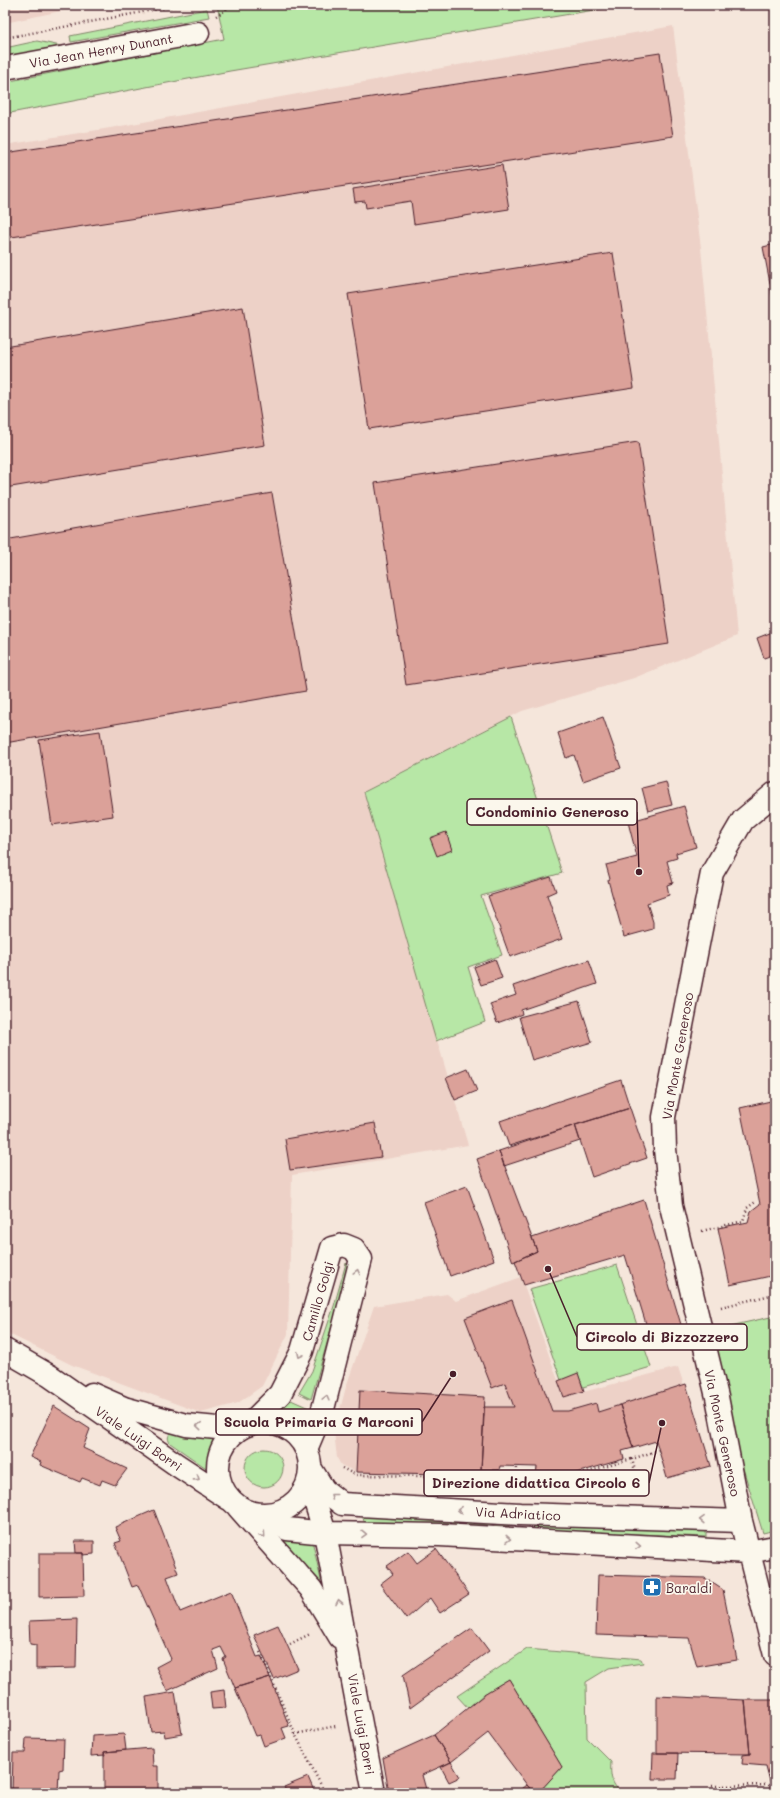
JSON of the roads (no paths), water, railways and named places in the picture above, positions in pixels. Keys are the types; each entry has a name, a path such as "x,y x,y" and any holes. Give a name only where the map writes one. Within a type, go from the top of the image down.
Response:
{"street":[{"name":"Via Jean Henry Dunant","path":"5,68 204,26"},
{"name":"Via Monte Generoso","path":"775,793 743,820 712,873 664,1117 665,1149 671,1206 716,1397 748,1552 775,1655"},
{"name":"Camillo Golgi","path":"244,1427 280,1394 302,1350 332,1248 344,1245 354,1249 361,1259 323,1409 307,1447"},
{"name":"Viale Luigi Borri","path":"5,1350 50,1376 177,1465 233,1502 311,1589 349,1654"},
{"name":"Viale Luigi Borri","path":"50,1376 124,1408 186,1425 244,1427"},
{"path":"266,1421 282,1424 295,1433 307,1447 310,1476 299,1499 283,1511 263,1515 249,1512 233,1502 221,1486 218,1471 219,1455 226,1441 244,1427 266,1421"},
{"name":"Via Adriatico","path":"310,1476 324,1490 342,1504 520,1514 741,1521"},
{"name":"Viale Luigi Borri","path":"310,1476 325,1533 362,1721 374,1793"},
{"name":"Via Adriatico","path":"263,1515 287,1529 325,1533 440,1535 748,1552 775,1547"}],"place":[{"name":"Condominio Generoso","path":"639,872"},
{"name":"Circolo di Bizzozzero","path":"548,1269"},
{"name":"Scuola Primaria G Marconi","path":"453,1374"},
{"name":"Direzione didattica Circolo 6","path":"662,1423"},
{"name":"Baraldi","path":"652,1587"}]}
